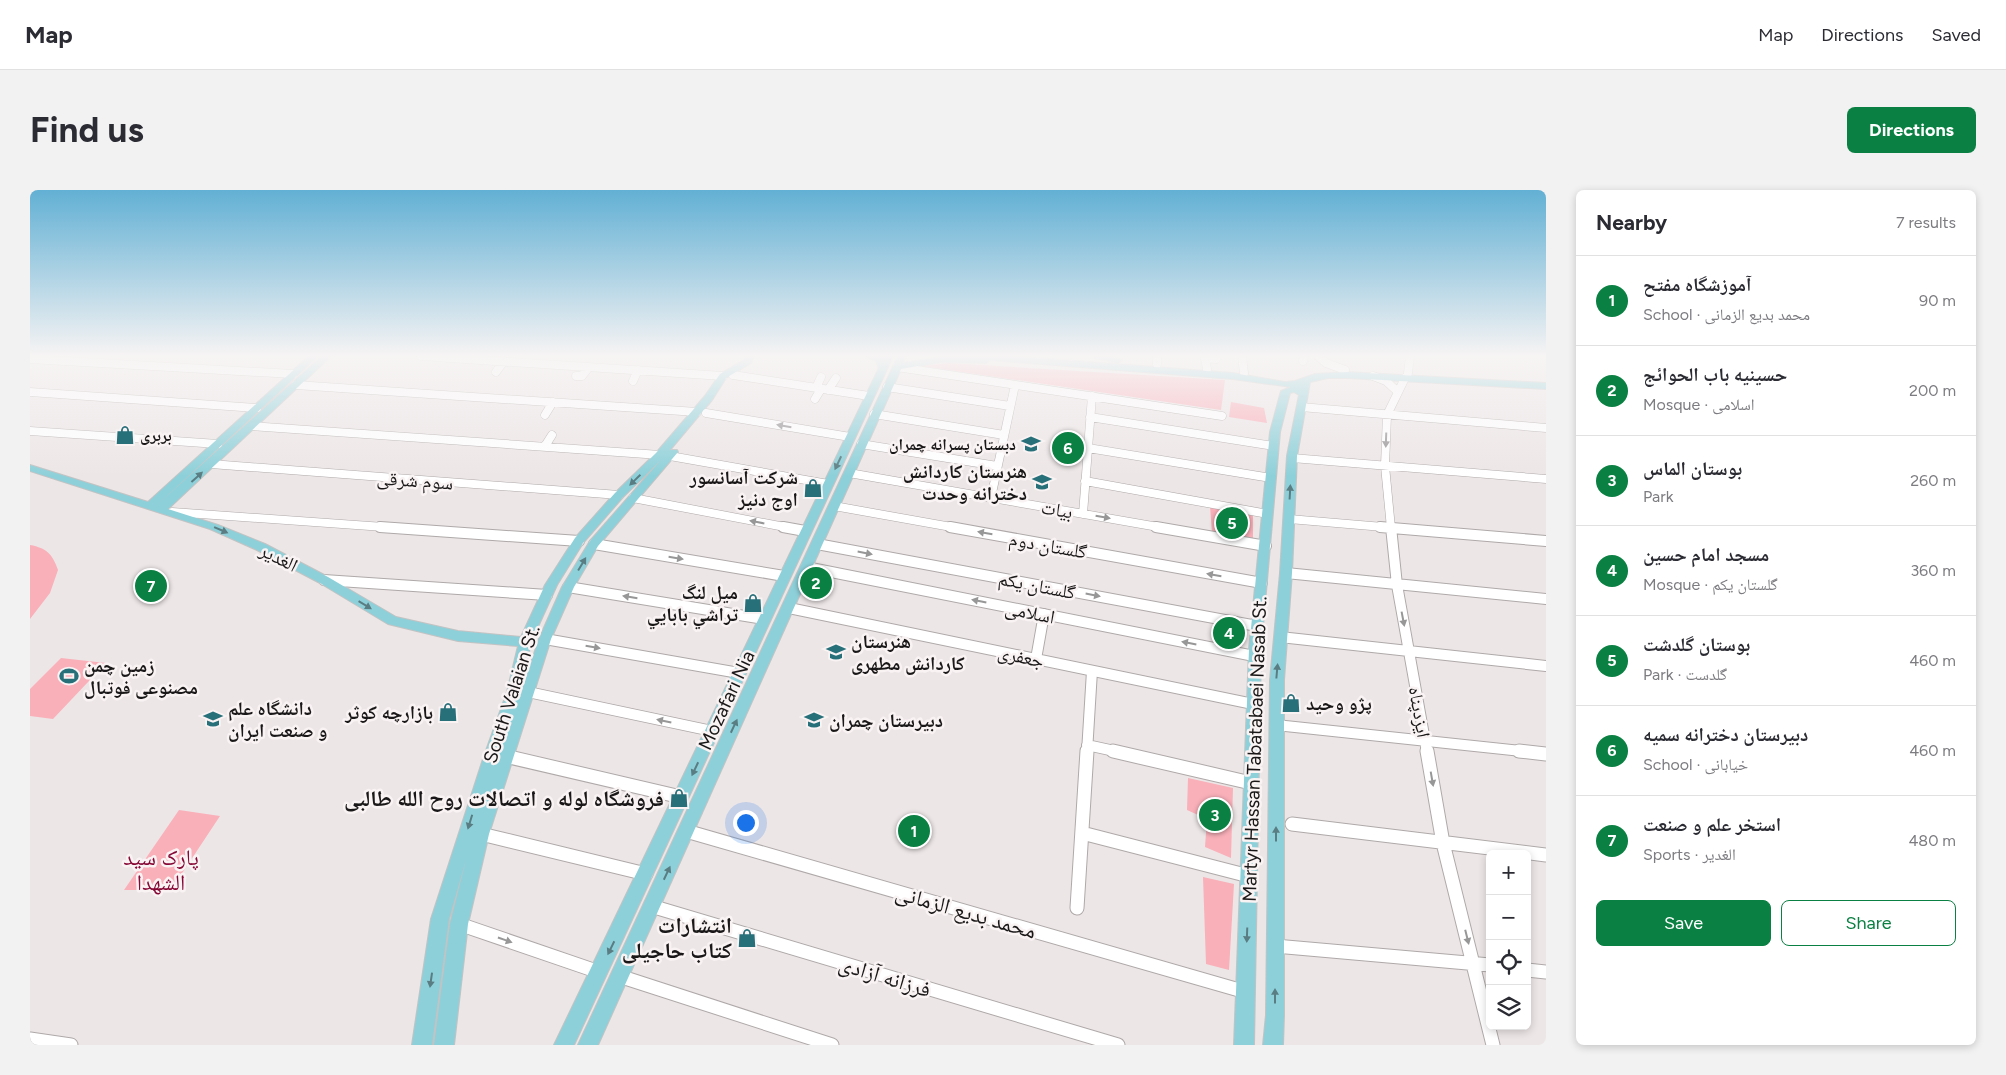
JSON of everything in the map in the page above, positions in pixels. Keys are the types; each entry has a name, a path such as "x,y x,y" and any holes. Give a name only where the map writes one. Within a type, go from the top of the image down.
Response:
{"main road":[{"path":"160,509 218,444 270,396"},
{"path":"160,509 284,396"},
{"name":"South Valaian St.","path":"444,1045 459,924 481,834 505,756 545,639 568,587 594,544 633,498 713,396"},
{"name":"Mozafari Nia","path":"588,1045 834,506 848,473 870,396"},
{"name":"Mozafari Nia","path":"564,1045 828,484 874,414 883,396"},
{"name":"Martyr Hassan Tabatabaei Nasab St.","path":"1273,1045 1275,1015 1277,680 1286,573 1292,458 1303,396"},
{"name":"Martyr Hassan Tabatabaei Nasab St.","path":"1244,1045 1254,656 1266,546 1274,446 1283,398"},
{"name":"South Valaian St.","path":"422,1045 440,919 491,756 514,692 526,639 558,571 579,541 619,495 665,455"},
{"name":"الغدیر","path":"30,468 160,509 261,547 324,580 392,621 458,636 545,639"},
{"path":"619,495 633,498"},
{"path":"772,602 789,608"},
{"path":"440,919 459,924"}],"street":[{"path":"85,396 257,408"},
{"path":"461,396 702,412 997,466"},
{"path":"945,396 1010,406"},
{"path":"991,498 1012,396"},
{"path":"1082,514 1092,396 1222,416"},
{"path":"1311,396 1387,415 1546,428"},
{"name":"ایزدپناه","path":"1396,396 1387,415 1385,466 1397,584 1443,843 1493,1045"},
{"path":"545,415 553,402"},
{"path":"874,414 1004,435"},
{"path":"1472,414 1481,423"},
{"path":"1090,417 1274,446"},
{"path":"252,426 665,455 828,484"},
{"path":"30,431 218,444"},
{"path":"545,446 552,435"},
{"path":"1088,448 1271,478"},
{"path":"1292,458 1546,478"},
{"name":"سوم شرقی","path":"211,464 619,495"},
{"name":"بیات","path":"848,473 1266,546"},
{"path":"1085,481 1268,514"},
{"path":"633,498 805,532"},
{"name":"گلستان دوم","path":"834,506 1262,584"},
{"path":"160,509 579,541"},
{"path":"1289,518 1546,541"},
{"path":"594,544 784,576"},
{"name":"گلستان یکم","path":"817,544 1257,626"},
{"name":"اسلامی","path":"806,567 1254,656"},
{"path":"1286,573 1546,598"},
{"path":"324,580 547,595"},
{"path":"568,587 764,619"},
{"name":"جعفری","path":"789,608 1253,704"},
{"path":"1036,659 1044,614"},
{"path":"1280,637 1546,666"},
{"path":"545,639 739,672"},
{"path":"1077,908 1092,671"},
{"path":"528,692 712,731"},
{"path":"1276,725 1546,754"},
{"path":"1087,745 1251,783"},
{"path":"505,756 681,797"},
{"path":"1292,824 1546,855"},
{"name":"محمد بدیع الزمانی","path":"686,832 1246,992"},
{"path":"1082,833 1249,876"},
{"path":"481,834 646,874"},
{"name":"فرزانه آزادی","path":"652,906 1118,1045"},
{"path":"459,924 599,972"},
{"path":"1275,946 1486,965"},
{"path":"1531,970 1546,972"},
{"path":"619,976 832,1045"},
{"path":"30,1039 72,1045"}],"green space":[{"path":"1125,396 1223,396 1221,410"},
{"path":"1231,402 1264,408 1267,423 1229,417"},
{"path":"1210,506 1253,514 1253,540 1212,533"},
{"path":"30,545 45,550 54,560 58,570 50,593 30,619"},
{"name":"زمین چمن مصنوعی فوتبال","path":"61,658 106,663 53,719 30,716 30,689"},
{"path":"1188,778 1233,788 1231,858 1205,847 1207,819 1187,810"},
{"name":"پارک سید الشهدا","path":"179,810 220,816 171,890 124,890"},
{"path":"1203,877 1234,884 1229,970 1206,964"}],"place":[{"name":"بربری","path":"125,435"},
{"name":"دبستان پسرانه چمران","path":"1031,444"},
{"name":"دبیرستان دخترانه سمیه","path":"1068,448"},
{"name":"هنرستان کاردانش دخترانه وحدت","path":"1042,482"},
{"name":"شرکت آسانسور اوج دنیز","path":"813,488"},
{"name":"بوستان گلدشت","path":"1232,523"},
{"name":"حسینیه باب الحوائج","path":"816,583"},
{"name":"استخر علم و صنعت","path":"151,586"},
{"name":"ميل لنگ تراشي بابايي","path":"753,603"},
{"name":"مسجد امام حسین","path":"1229,633"},
{"name":"هنرستان کاردانش مطهری","path":"836,652"},
{"name":"زمین چمن مصنوعی فوتبال","path":"69,676"},
{"name":"پژو وحید","path":"1291,703"},
{"name":"بازارچه کوثر","path":"448,712"},
{"name":"دانشگاه علم و صنعت ایران","path":"213,719"},
{"name":"دبیرستان چمران","path":"814,720"},
{"name":"فروشگاه لوله و اتصالات روح الله طالبی","path":"679,798"},
{"name":"بوستان الماس","path":"1215,815"},
{"name":"آموزشگاه مفتح","path":"914,831"},
{"name":"انتشارات کتاب حاجیلی","path":"747,938"}]}
